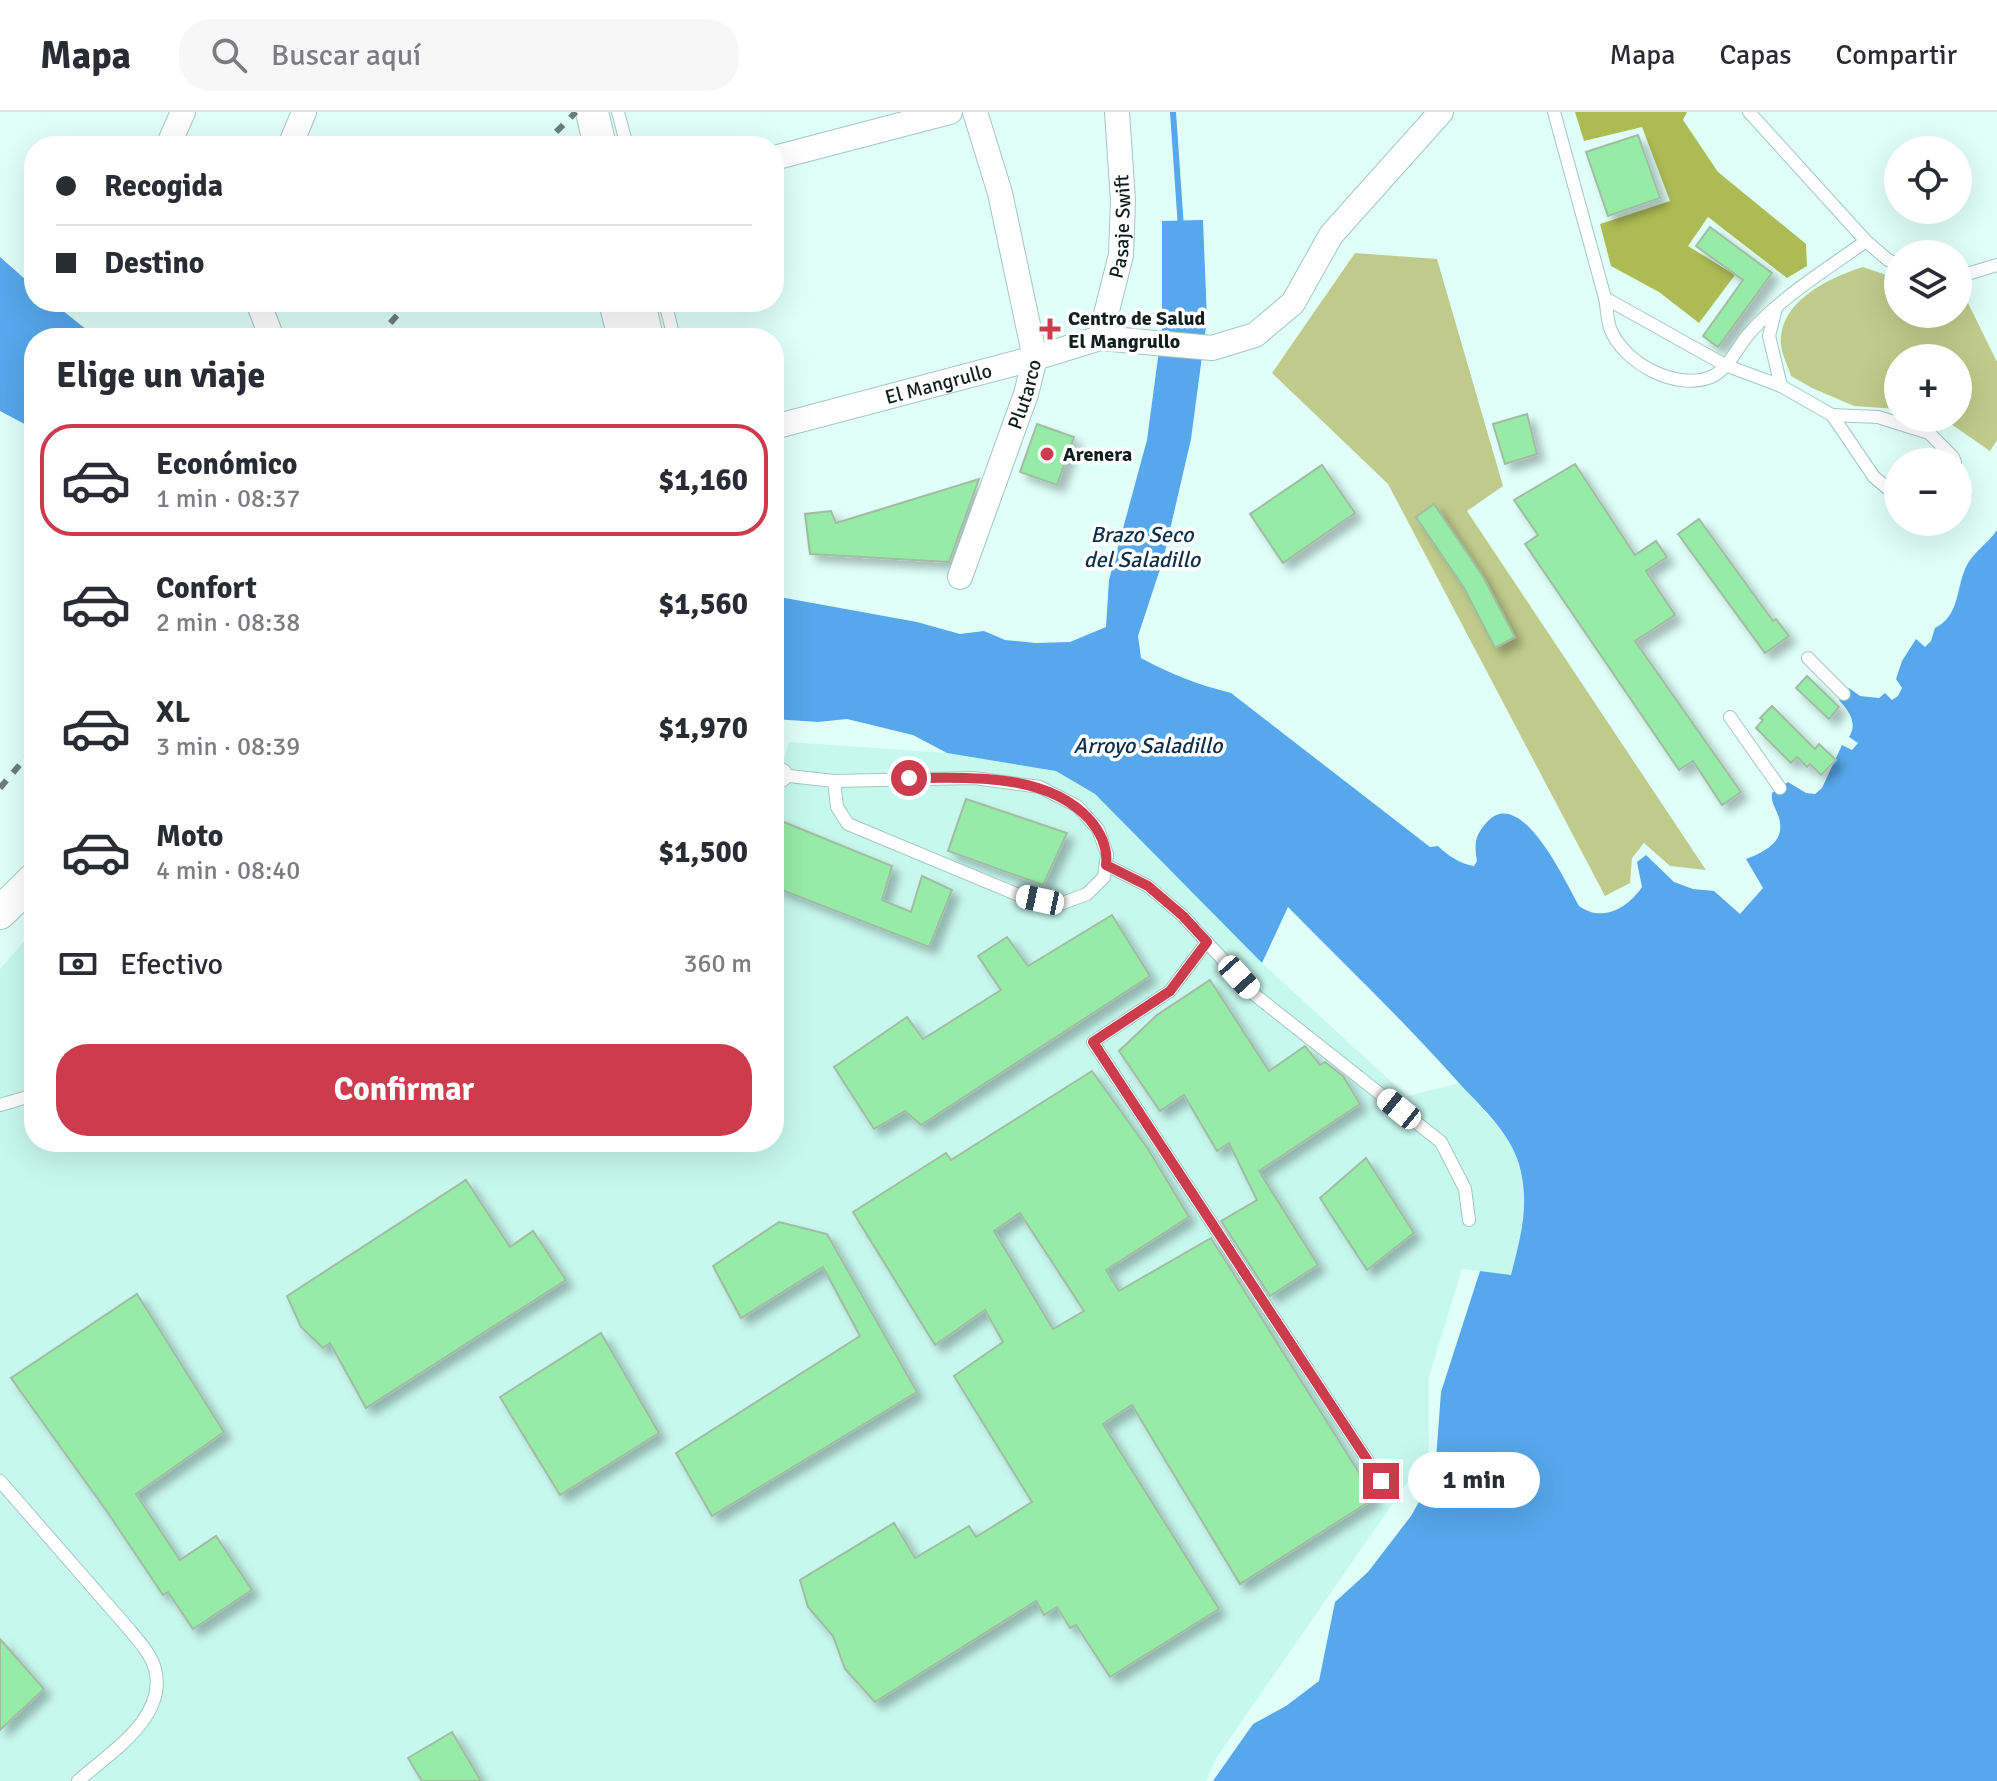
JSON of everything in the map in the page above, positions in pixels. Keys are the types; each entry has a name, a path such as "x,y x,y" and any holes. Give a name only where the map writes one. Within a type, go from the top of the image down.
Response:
{"street":[{"path":"172,136 183,112"},
{"path":"294,136 304,112"},
{"path":"592,112 598,136"},
{"path":"784,155 950,112"},
{"name":"Plutarco","path":"960,577 1026,394 1035,358 1000,193 975,112"},
{"name":"Pasaje Swift","path":"1100,338 1121,255 1123,201 1117,112"},
{"path":"1100,338 1212,348 1255,335 1293,303 1331,235 1441,112"},
{"name":"El Mangrullo","path":"784,424 1100,338"},
{"path":"0,913 24,889"}],"lane":[{"path":"618,112 624,136"},
{"path":"1554,112 1605,298 1610,328 1626,353 1659,374 1691,382 1714,376 1749,334 1777,307 1866,241"},
{"path":"1749,112 1866,241 1884,257"},
{"path":"1972,272 1997,265"},
{"path":"1605,298 1725,365 1781,386 1832,415 1874,477 1884,485"},
{"path":"1777,307 1769,336 1781,386"},
{"path":"1832,415 1878,417 1929,433 1942,448"},
{"path":"1808,658 1844,694"},
{"path":"1730,717 1780,788"},
{"path":"784,776 834,781 974,778 1040,787 1077,806 1098,829 1107,854 1104,877 1087,894 1060,904 1021,896 848,824 837,807 834,781"},
{"path":"1106,865 1148,886 1183,916 1255,995 1441,1142 1465,1189 1469,1220"},
{"path":"1207,942 1170,991 1093,1042 1381,1481"},
{"path":"0,1105 24,1098"},
{"path":"0,1481 144,1647 155,1669 157,1692 146,1720 78,1781"}],"shaded area":[{"path":"789,742 947,753 1056,771 1095,794 1262,963 1407,1096 1460,1083 1514,1149 1521,1172 1526,1215 1511,1275 1462,1269 1429,1377 1429,1451 1217,1757 1206,1781 0,1781 0,969 24,941 24,1152 784,1152 784,759"}],"green space":[{"path":"1575,112 1687,112 1683,120 1718,172 1806,244 1807,266 1787,278 1708,217 1688,246 1735,275 1699,323 1659,292 1611,266 1600,224 1670,201 1642,127 1584,141"},
{"path":"1355,253 1437,259 1503,486 1467,511 1706,870 1670,866 1644,843 1632,858 1630,883 1605,896 1388,484 1272,373"},
{"path":"1863,267 1884,274 1884,328 1972,328 1972,311 1997,362 1997,440 1990,451 1963,432 1972,432 1972,344 1884,344 1884,408 1854,406 1791,376 1781,345 1782,330 1788,316 1808,294 1835,278"}],"water":[{"name":"Arroyo Saladillo","path":"1203,220 1207,319 1191,439 1163,560 1138,636 1141,658 1185,678 1231,693 1430,847 1438,846 1464,863 1474,866 1477,861 1476,840 1487,822 1500,814 1514,816 1541,841 1579,906 1588,911 1614,911 1636,895 1642,887 1637,862 1646,855 1674,882 1693,889 1714,891 1740,914 1763,888 1746,859 1772,845 1779,834 1779,818 1772,793 1788,782 1806,793 1815,794 1822,788 1842,745 1852,750 1858,743 1849,737 1852,722 1839,700 1849,688 1860,696 1879,698 1885,693 1892,700 1898,696 1902,688 1896,679 1902,661 1916,639 1925,647 1931,641 1935,628 1949,617 1968,563 1997,530 1997,1781 1213,1781 1253,1724 1286,1706 1319,1681 1335,1602 1368,1572 1411,1516 1435,1473 1441,1392 1480,1271 1511,1275 1524,1212 1523,1186 1517,1159 1505,1135 1487,1113 1288,907 1262,963 1095,794 1056,771 947,753 913,735 847,719 818,722 784,720 784,598 917,622 960,634 984,631 1005,640 1035,643 1070,642 1106,627 1109,580 1147,440 1162,328 1162,221"},
{"path":"0,257 24,278 24,312 64,312 84,328 24,328 24,424 0,411"}],"building":[{"path":"1638,135 1660,198 1608,216 1586,152"},
{"path":"1710,227 1772,273 1718,347 1703,336 1743,280 1696,246"},
{"path":"1527,414 1537,454 1505,464 1493,424"},
{"name":"Arenera","path":"1037,424 1074,437 1057,485 1020,472"},
{"path":"1575,464 1635,555 1656,541 1667,557 1646,571 1675,615 1635,641 1741,792 1722,805 1693,761 1679,770 1525,544 1538,535 1514,500"},
{"path":"1322,465 1355,513 1283,563 1250,514"},
{"path":"979,479 949,562 810,554 805,514 831,511 836,523"},
{"path":"1434,504 1482,575 1515,637 1495,648 1464,588 1416,517"},
{"path":"1699,519 1773,621 1776,619 1789,636 1765,653 1678,534"},
{"path":"1807,676 1839,707 1829,719 1796,688"},
{"path":"1772,706 1815,749 1819,744 1836,760 1821,775 1797,757 1791,763 1756,728 1763,720 1760,718"},
{"path":"966,799 1067,833 1043,885 948,851"},
{"path":"784,822 892,866 882,900 911,912 922,876 952,890 929,947 784,891"},
{"path":"1112,915 1150,976 921,1125 905,1111 874,1129 834,1067 907,1017 923,1039 1001,990 978,956 1007,937 1028,966"},
{"path":"1210,980 1269,1071 1305,1046 1320,1065 1325,1062 1343,1076 1360,1104 1259,1171 1318,1265 1270,1296 1221,1221 1257,1200 1229,1143 1217,1151 1184,1095 1160,1111 1119,1051 1157,1015"},
{"path":"1092,1071 1148,1149 1189,1217 1106,1270 1119,1291 1211,1238 1375,1498 1240,1584 1132,1405 1103,1424 1219,1609 1110,1677 1076,1625 1070,1628 1057,1607 1044,1615 1036,1601 875,1702 845,1669 833,1636 808,1607 800,1580 894,1523 915,1558 969,1526 976,1537 1032,1502 954,1376 1003,1342 985,1310 935,1345 853,1212 946,1153 951,1160","holes":["1020,1213 1084,1311 1053,1329 994,1231"]},
{"path":"1366,1158 1414,1233 1367,1270 1320,1198"},
{"path":"466,1180 510,1247 533,1231 566,1280 366,1408 330,1343 323,1348 301,1327 287,1296"},
{"path":"779,1222 827,1234 917,1392 712,1516 676,1453 860,1336 823,1267 741,1318 713,1266"},
{"path":"137,1294 224,1432 136,1494 180,1560 216,1536 252,1590 193,1629 168,1592 163,1595 11,1378"},
{"path":"601,1333 659,1433 560,1495 500,1397"},
{"path":"0,1639 44,1689 0,1730"},
{"path":"452,1732 481,1781 422,1781 408,1758"}],"waterway":[{"name":"Brazo Seco del Saladillo","path":"1173,112 1181,228"}],"railway":[{"path":"552,136 576,112"},
{"path":"386,328 400,312"},
{"path":"0,788 24,760"}],"place":[{"name":"Centro de Salud El Mangrullo","path":"1050,329"},
{"name":"Arenera","path":"1047,454"}],"route":[{"path":"909,778 974,778 1040,787 1077,806 1098,829 1107,854 1106,865 1148,886 1207,942 1170,991 1093,1042 1381,1481"}]}
